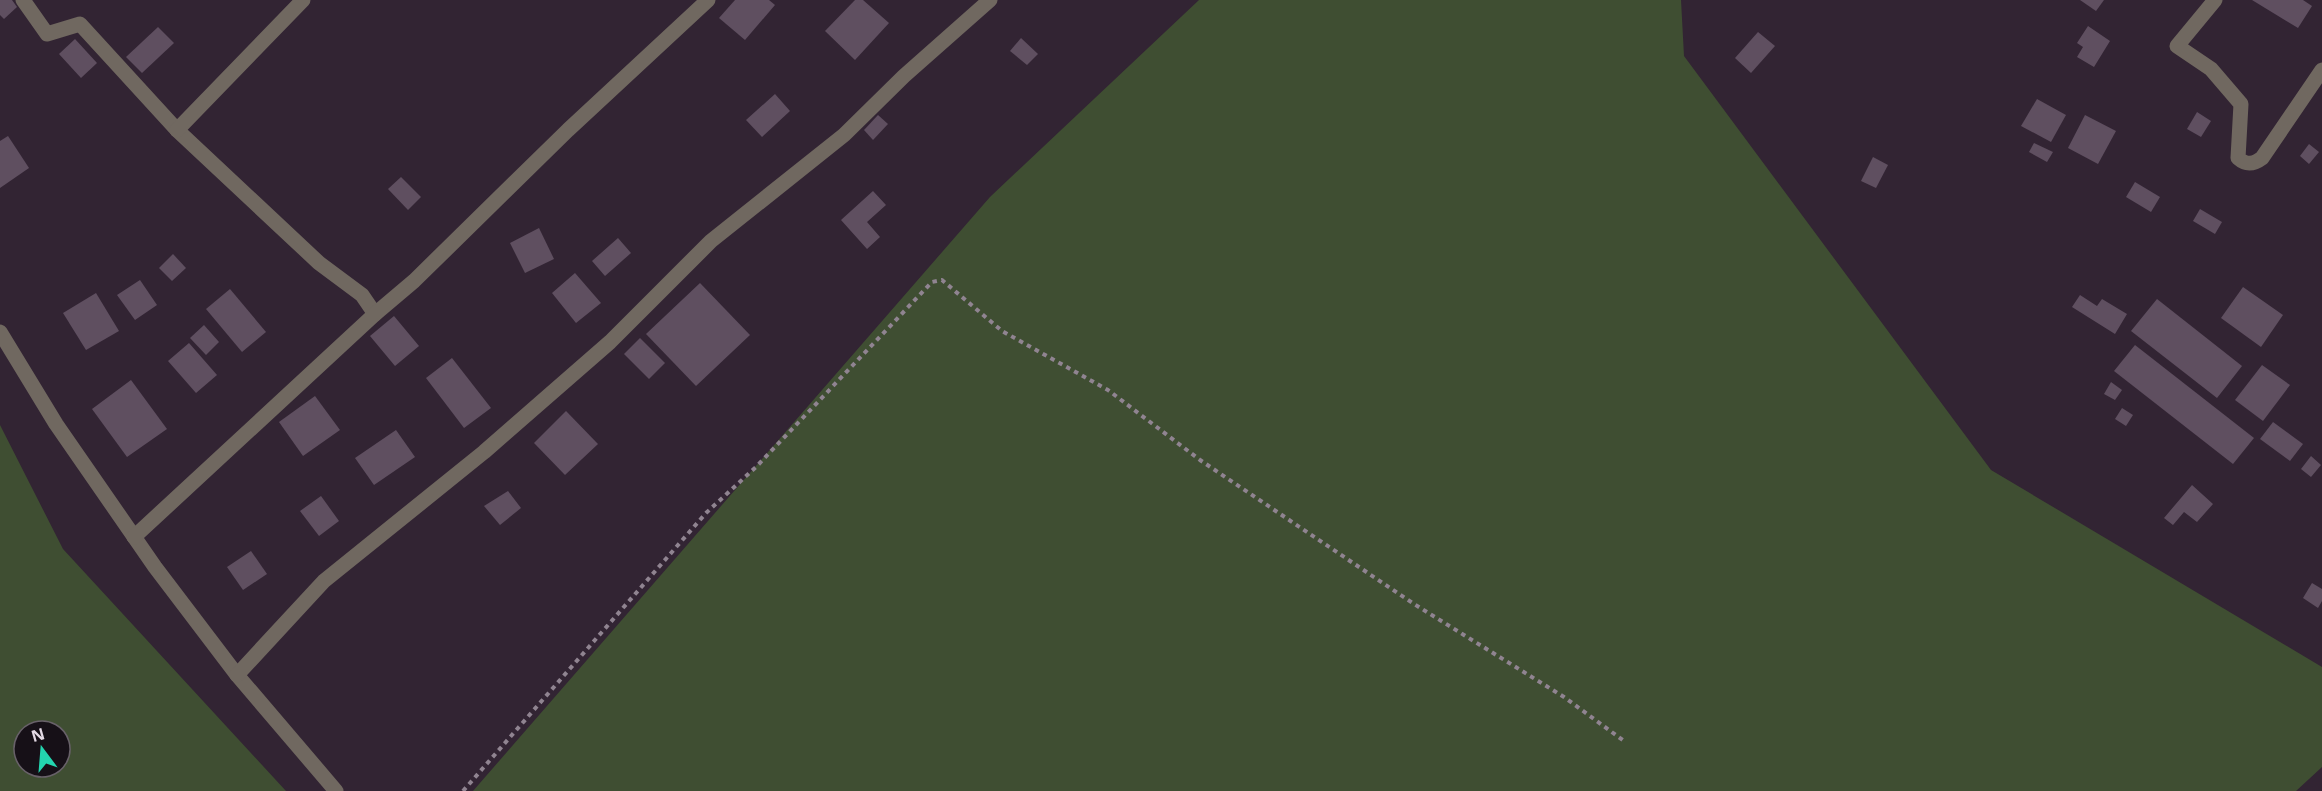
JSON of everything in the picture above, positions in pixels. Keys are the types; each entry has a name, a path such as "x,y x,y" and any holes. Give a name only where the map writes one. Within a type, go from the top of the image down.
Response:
{"street":[{"path":"23,0 47,34 80,24 177,130 319,263 362,295 375,314"},
{"path":"177,130 303,0"},
{"path":"134,537 375,314 414,281 568,130 708,0"},
{"path":"237,675 324,580 484,452 610,342 711,241 844,135 904,76 990,0"},
{"path":"2215,0 2177,46 2211,69 2241,104 2238,158 2243,163 2250,164 2262,158 2322,70"},
{"path":"0,332 56,424 134,537 237,675 336,791"}],"path":[{"path":"463,791 706,513 757,466 932,282 937,280 942,280 1002,331 1108,390 1200,460 1414,604 1564,697 1624,741"}],"green space":[{"path":"1199,0 1681,0 1684,56 1991,470 2322,667 2322,767 2296,791 473,791 990,197"},
{"path":"0,425 63,549 286,791 0,791"}],"building":[{"path":"0,0 12,0 17,7 4,19 0,15"},
{"path":"735,0 769,0 775,5 745,40 719,18"},
{"path":"855,0 863,0 889,23 855,60 825,31"},
{"path":"2080,0 2104,0 2096,11"},
{"path":"2252,0 2303,0 2312,6 2298,28"},
{"path":"2088,26 2110,41 2094,67 2077,57 2083,47 2077,43"},
{"path":"158,27 174,43 142,73 126,57"},
{"path":"1758,32 1775,46 1751,73 1735,58"},
{"path":"1021,38 1038,54 1027,65 1010,51"},
{"path":"75,39 97,63 81,78 59,54"},
{"path":"775,94 790,111 762,137 746,120"},
{"path":"2037,99 2066,115 2051,142 2021,126"},
{"path":"2197,112 2211,121 2201,137 2187,129"},
{"path":"878,115 888,124 873,140 864,130"},
{"path":"2085,115 2116,131 2098,164 2068,148"},
{"path":"8,136 29,168 0,188 0,141"},
{"path":"2034,143 2053,152 2047,162 2029,152"},
{"path":"2309,144 2319,152 2309,164 2300,156"},
{"path":"1873,157 1888,165 1876,188 1861,181"},
{"path":"401,177 421,197 408,210 388,189"},
{"path":"2135,182 2160,197 2151,212 2126,197"},
{"path":"873,191 886,205 867,222 880,237 867,249 841,220"},
{"path":"2200,209 2222,222 2215,234 2193,221"},
{"path":"539,228 554,259 525,273 510,243"},
{"path":"618,238 631,253 605,276 592,261"},
{"path":"173,254 186,268 172,281 159,268"},
{"path":"575,273 601,303 576,323 552,293"},
{"path":"140,280 157,305 135,320 117,295"},
{"path":"700,283 750,335 696,386 646,334"},
{"path":"2243,287 2283,315 2261,347 2221,318"},
{"path":"230,289 266,332 242,352 206,309"},
{"path":"96,293 119,331 86,350 63,313"},
{"path":"2080,295 2097,306 2102,299 2127,314 2115,334 2072,307"},
{"path":"2157,299 2242,366 2217,398 2131,331"},
{"path":"394,316 419,346 395,366 370,336"},
{"path":"204,325 219,342 206,355 190,338"},
{"path":"640,338 665,363 649,379 624,354"},
{"path":"189,343 217,375 196,393 168,361"},
{"path":"2135,345 2254,438 2233,464 2114,371"},
{"path":"452,358 491,408 464,428 426,378"},
{"path":"2262,365 2290,385 2263,421 2235,400"},
{"path":"131,380 167,429 127,457 92,409"},
{"path":"2111,382 2122,390 2115,400 2104,394"},
{"path":"315,396 340,430 303,456 279,422"},
{"path":"2122,408 2133,415 2126,426 2115,419"},
{"path":"566,411 598,444 565,475 534,443"},
{"path":"2273,422 2303,444 2290,461 2260,439"},
{"path":"396,430 415,457 374,485 355,458"},
{"path":"2311,456 2321,465 2311,477 2301,469"},
{"path":"2192,485 2213,504 2197,522 2184,512 2173,525 2164,518"},
{"path":"508,491 521,508 500,525 484,506"},
{"path":"321,496 339,521 319,536 300,511"},
{"path":"251,551 267,574 243,590 227,567"},
{"path":"2312,583 2322,589 2322,601 2318,608 2303,598"}]}
